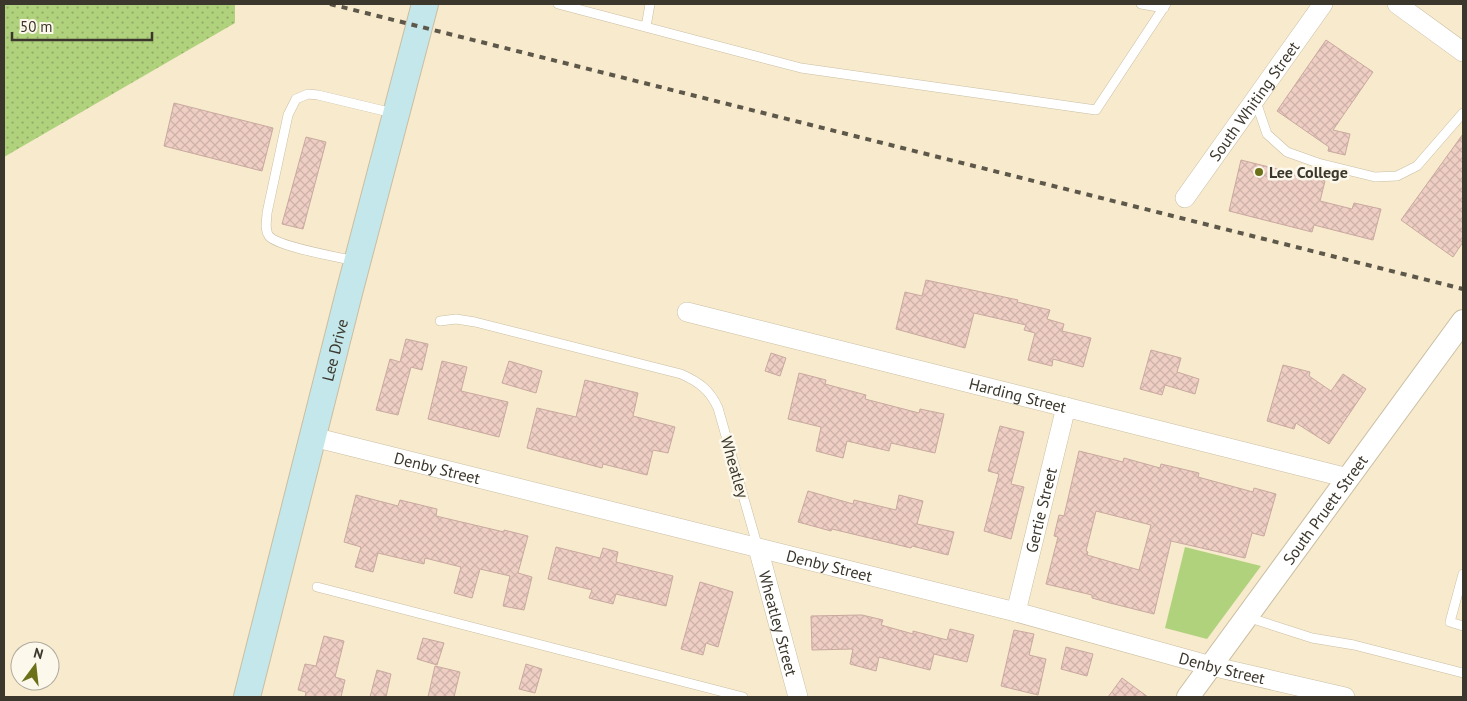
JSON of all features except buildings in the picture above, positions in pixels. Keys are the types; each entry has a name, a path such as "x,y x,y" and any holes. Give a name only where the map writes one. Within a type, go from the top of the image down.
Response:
{"main road":[{"name":"Lee Drive","path":"247,697 424,4"}],"street":[{"name":"South Whiting Street","path":"1185,198 1323,4"},
{"path":"1397,4 1463,52"},
{"name":"Harding Street","path":"687,312 1348,478"},
{"name":"South Pruett Street","path":"1188,697 1463,321"},
{"name":"Gertie Street","path":"1016,612 1066,407"},
{"name":"Denby Street","path":"313,437 1016,612 1211,666 1345,697"},
{"name":"Wheatley Street","path":"758,548 798,697"}],"lane":[{"path":"558,4 801,68 1096,110 1165,6 1141,4"},
{"path":"597,14 598,4"},
{"path":"646,27 650,4"},
{"path":"357,262 282,243 270,237 266,228 267,213 288,115 296,99 308,94 396,114"},
{"path":"1255,99 1267,134 1287,152 1318,163 1374,177 1397,176 1417,166 1463,113"},
{"name":"Wheatley","path":"440,321 456,319 475,322 681,374 694,380 713,396 718,408 758,548"},
{"path":"1463,574 1450,622 1463,626"},
{"path":"317,587 743,697"},
{"path":"1247,616 1312,638 1366,647 1463,673"}],"green space":[{"path":"4,4 235,4 235,23 4,157"},
{"path":"1185,547 1261,566 1207,639 1165,628"}],"railway":[{"path":"330,4 1463,289"}],"place":[{"name":"Lee College","path":"1259,172"}]}
